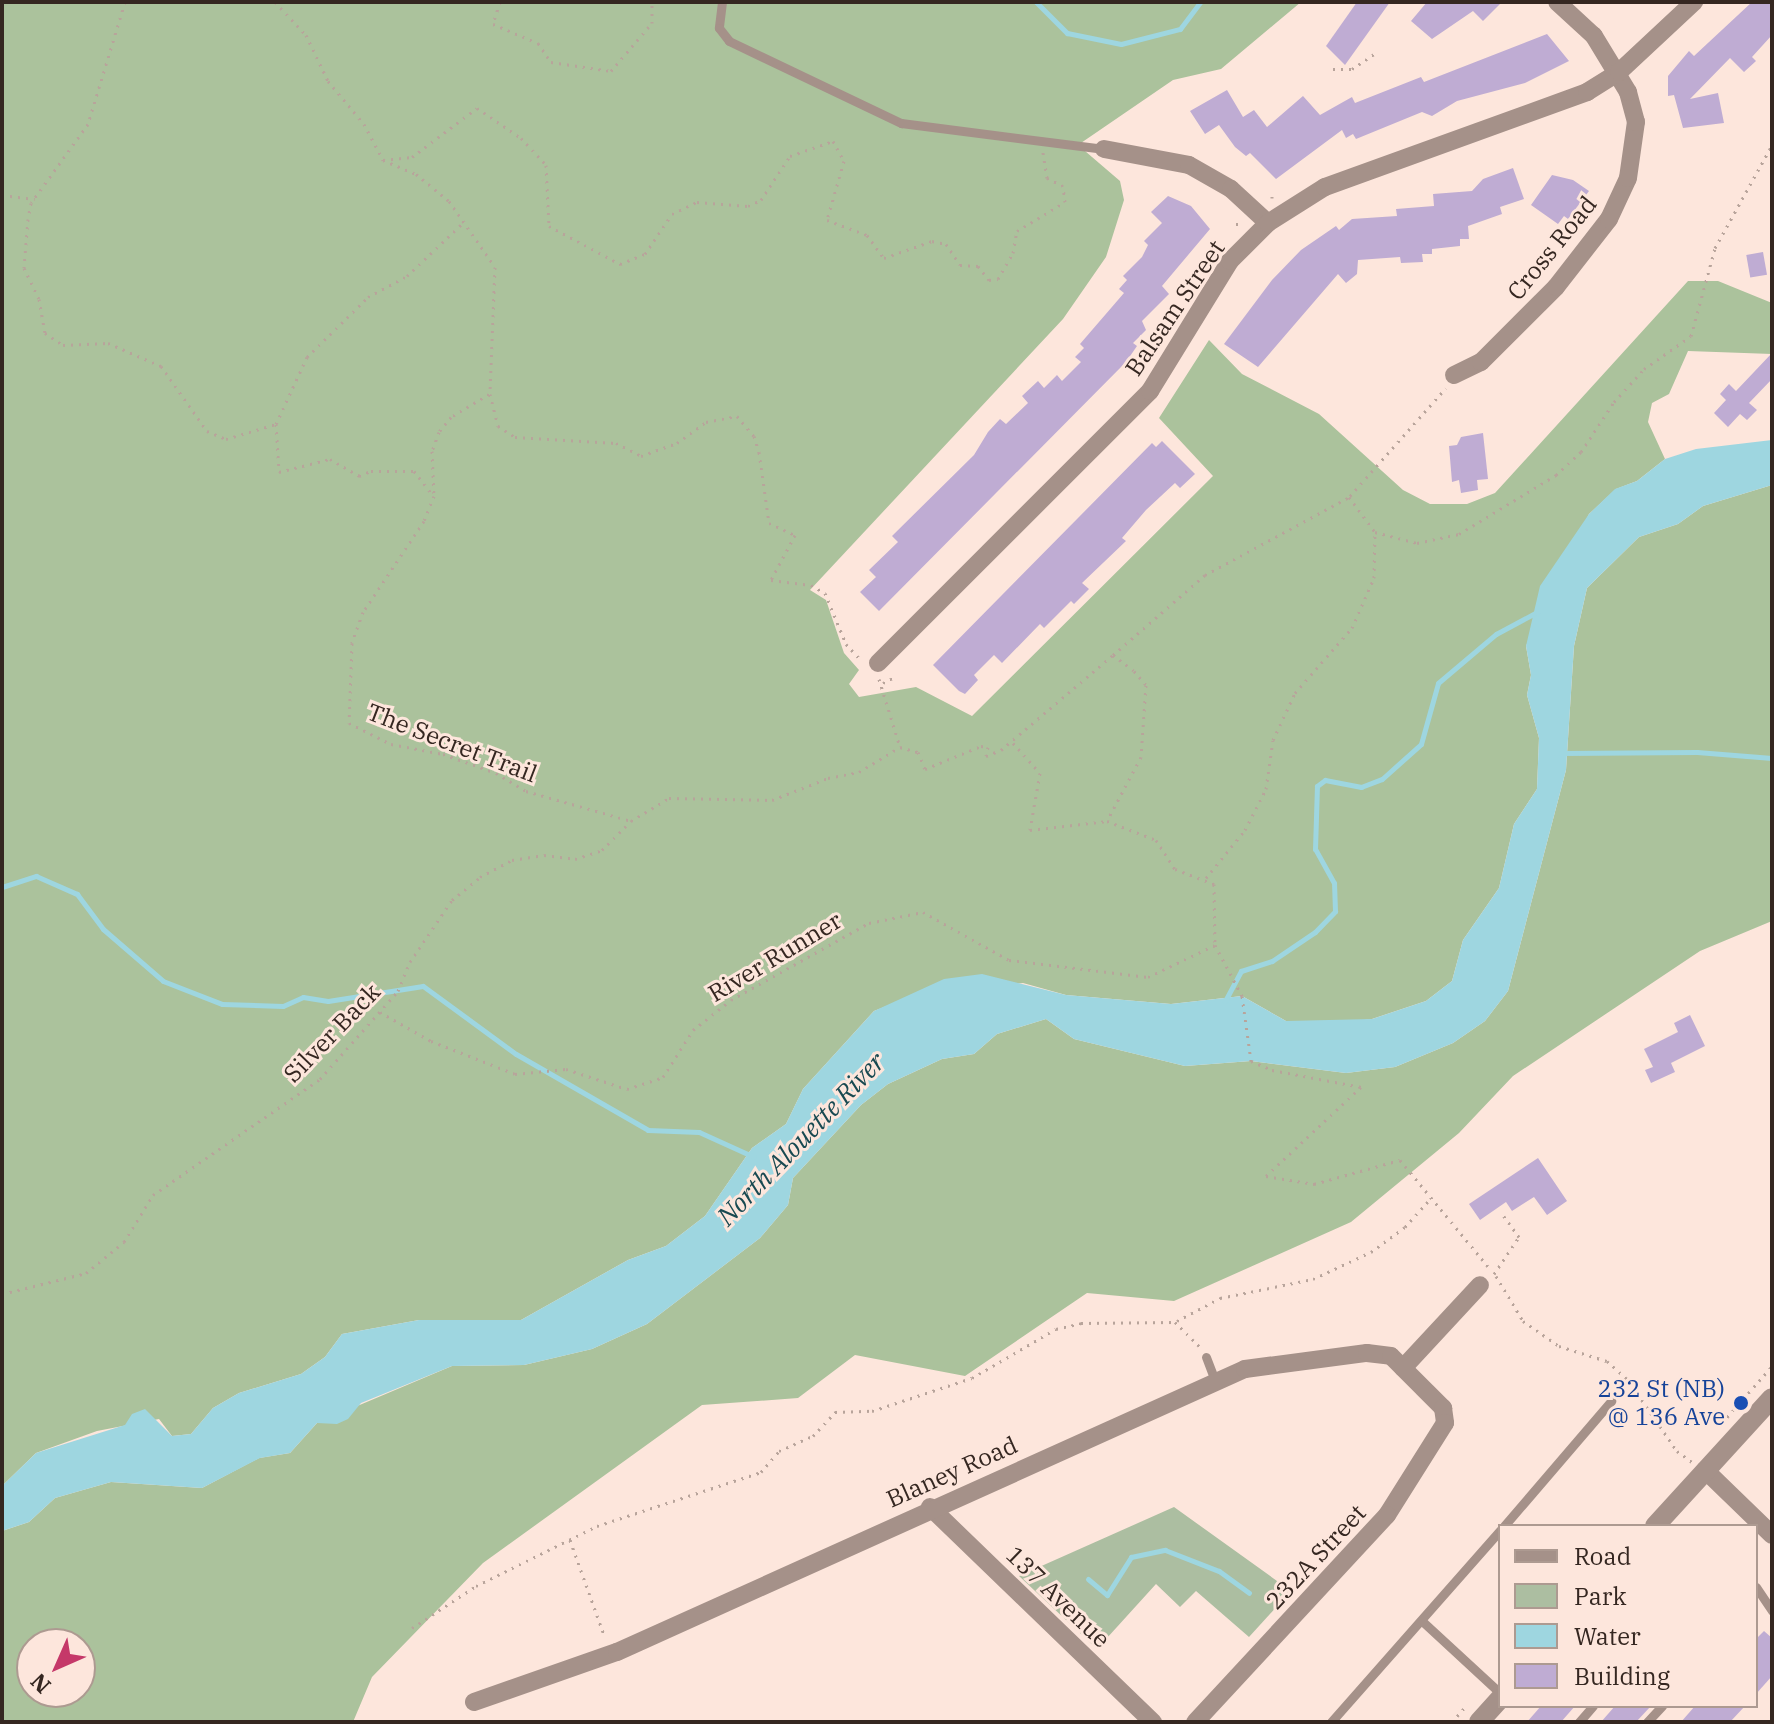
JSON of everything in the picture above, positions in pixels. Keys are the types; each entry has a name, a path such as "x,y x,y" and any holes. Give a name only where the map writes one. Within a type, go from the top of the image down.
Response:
{"street":[{"name":"Cross Road","path":"1454,375 1481,362 1545,300 1619,202 1633,154 1636,122 1619,72 1594,36 1557,2"},
{"name":"Balsam Street","path":"873,667 1150,391 1230,261 1268,223 1325,187 1587,92 1619,72 1694,2"},
{"path":"1104,149 1189,165 1231,189 1268,223"},
{"path":"1403,1368 1487,1279"},
{"name":"Blaney Road","path":"474,1702 617,1652 930,1507 1245,1369 1367,1353 1391,1356 1443,1408"},
{"path":"1657,1524 1772,1398"},
{"name":"232A Street","path":"1195,1722 1387,1515 1445,1423 1443,1408"},
{"path":"1705,1470 1772,1535"},
{"name":"137 Avenue","path":"930,1507 1153,1722"},
{"path":"1479,1722 1498,1698"}],"lane":[{"path":"722,2 719,28 729,41 888,117 1104,149"},
{"path":"1206,1357 1215,1381"},
{"path":"1505,1524 1611,1401"},
{"path":"1331,1722 1498,1533"},
{"path":"1760,1607 1772,1611"},
{"path":"1422,1621 1498,1694"}],"path":[{"path":"125,2 88,124 35,199 24,268 39,299 45,333 63,345 108,343 161,366 207,431 226,439 276,424"},
{"path":"275,2 306,35 328,81 364,124 383,160 416,174 466,221 495,267 490,394 498,426 515,437 616,443 641,456 677,443 706,422 731,415 745,421 759,452 769,523 795,535 771,580 811,585 825,593 846,644 873,667 883,683 900,747"},
{"path":"500,2 493,24 538,43 551,62 611,71 652,23 652,2"},
{"path":"1333,69 1352,69 1376,53"},
{"path":"383,160 412,157 477,108 521,138 546,165 549,226 620,264 645,254 672,214 697,202 748,206 761,200 790,156 833,141 844,161 827,220 867,235 884,258 932,241 946,244 960,265 978,266 989,280 998,279 1013,253 1017,231 1065,202 1063,186 1047,178 1041,140"},
{"path":"1375,532 1417,543 1459,534 1525,497 1581,452 1614,402 1644,369 1691,336 1715,248 1772,145"},
{"path":"2,195 35,199"},
{"path":"434,496 414,471 371,471 359,476 330,459 279,472 276,424 307,357 368,297 407,276 466,221"},
{"path":"631,821 669,798 772,800 828,778 859,772 900,747 918,752 925,769 986,744 989,756 1012,742 1205,575 1349,497 1454,375"},
{"name":"The Secret Trail","path":"490,394 451,417 439,432 432,451 434,496 424,521 363,612 352,643 349,723 391,744 443,754 496,773 526,791 631,821"},
{"path":"1205,878 1245,830 1266,789 1273,740 1295,693 1352,628 1374,578 1375,532 1349,497"},
{"path":"1107,821 1141,757 1147,710 1146,685 1113,655"},
{"path":"883,683 893,678"},
{"path":"1012,742 1040,773 1030,830 1107,821 1140,831 1156,840 1175,869 1214,884 1215,945 1242,996 1251,1061 1272,1070 1361,1087 1266,1176 1314,1184 1400,1160 1487,1279 1523,1321 1559,1346 1607,1361 1640,1393 1677,1451 1705,1470"},
{"name":"Silver Back","path":"2,1294 86,1273 124,1242 153,1195 320,1079 380,1012 452,900 480,877 512,860 544,855 575,859 602,850 631,821"},
{"name":"River Runner","path":"380,1012 431,1041 515,1074 566,1069 627,1089 663,1077 693,1030 731,1000 869,923 923,912 1009,960 1148,977 1215,945"},
{"path":"412,1628 476,1586 597,1526 761,1472 779,1451 813,1436 835,1412 872,1411 972,1378 1056,1329 1081,1323 1175,1322 1220,1298 1313,1279 1371,1252 1405,1227 1430,1199"},
{"path":"1487,1279 1519,1237 1504,1216"},
{"path":"1175,1322 1206,1357"},
{"path":"1731,1409 1772,1366"},
{"path":"570,1540 604,1635"}],"green space":[{"path":"2,2 1301,2 1221,69 1173,80 1078,145 1120,181 1124,200 1106,257 1063,319 810,590 826,600 844,653 859,670 849,684 859,697 916,687 972,716 1213,476 1159,418 1209,340 1242,374 1319,414 1403,490 1430,504 1467,504 1495,493 1688,281 1718,281 1772,303 1772,354 1688,351 1669,394 1652,403 1648,422 1665,459 1637,481 1616,489 1589,514 1526,646 1531,675 1527,695 1539,738 1537,789 1514,824 1499,888 1463,940 1452,981 1426,1001 1372,1019 1338,1023 1286,1021 1242,996 1171,1004 1066,995 1023,983 910,997 874,1011 803,1089 786,1124 752,1148 705,1216 666,1246 628,1260 521,1320 419,1320 342,1334 325,1357 301,1374 239,1393 213,1408 191,1434 172,1436 159,1419 97,1431 36,1453 2,1486"},
{"path":"1772,485 1772,921 1700,951 1513,1076 1459,1133 1351,1222 1174,1301 1087,1293 965,1376 855,1355 798,1398 702,1405 483,1563 372,1677 353,1722 2,1722 2,1531 29,1522 55,1498 111,1482 202,1488 259,1458 290,1453 317,1423 452,1366 524,1365 592,1349 647,1324 760,1238 788,1205 793,1178 861,1105 888,1084 942,1059 974,1054 997,1034 1046,1019 1074,1039 1185,1066 1251,1061 1346,1073 1395,1067 1453,1043 1485,1021 1508,991 1566,770 1574,646 1587,588 1639,537 1678,524 1703,506"},
{"path":"1174,1507 1291,1591 1249,1637 1196,1591 1180,1607 1156,1584 1097,1649 1019,1576"}],"water":[{"name":"North Alouette River","path":"1772,440 1772,485 1703,506 1678,524 1639,537 1587,588 1574,646 1566,770 1508,991 1485,1021 1453,1043 1395,1067 1346,1073 1251,1061 1185,1066 1074,1039 1046,1019 997,1034 974,1054 942,1059 888,1084 861,1105 793,1178 788,1205 760,1238 647,1324 592,1349 524,1365 452,1366 361,1403 348,1419 337,1424 317,1423 290,1453 260,1458 202,1488 111,1482 55,1498 29,1522 2,1531 2,1486 36,1453 125,1425 132,1414 145,1409 172,1436 191,1434 213,1408 239,1393 301,1374 325,1357 342,1334 419,1320 521,1320 628,1260 666,1246 705,1216 752,1148 786,1124 803,1089 874,1011 944,979 982,974 1066,995 1171,1004 1242,996 1286,1021 1372,1019 1426,1001 1452,981 1463,940 1499,888 1514,824 1537,789 1539,738 1527,695 1531,675 1526,646 1540,586 1589,514 1615,489 1637,481 1665,459 1696,449"}],"building":[{"path":"1357,2 1390,2 1345,65 1326,46"},
{"path":"1427,2 1502,2 1483,21 1473,11 1432,39 1411,21"},
{"path":"1752,2 1772,2 1772,35 1752,57 1756,61 1744,72 1730,58 1690,99 1718,93 1724,123 1683,128 1674,95 1668,96 1668,76 1689,51 1694,56"},
{"path":"1547,34 1569,61 1525,83 1457,101 1432,116 1422,112 1356,139 1353,134 1346,138 1342,130 1276,179 1250,153 1246,156 1235,147 1219,125 1205,134 1190,111 1227,90 1243,117 1254,110 1267,127 1303,96 1320,115 1352,97 1355,103 1421,77 1424,82"},
{"path":"1513,168 1524,199 1500,207 1502,214 1468,226 1469,239 1460,239 1460,246 1432,249 1432,254 1422,254 1423,262 1401,263 1400,257 1358,260 1357,274 1346,283 1338,274 1258,367 1224,344 1272,280 1301,250 1336,226 1339,230 1352,219 1397,216 1396,209 1434,206 1433,194 1472,191 1483,179"},
{"path":"1552,175 1573,180 1589,191 1568,219 1564,216 1558,224 1531,205"},
{"path":"1168,196 1191,206 1210,229 1162,286 1169,294 1142,321 1146,330 1133,343 1137,346 1126,362 879,611 860,592 876,577 869,570 898,542 892,536 974,455 1000,419 1006,424 1028,403 1022,396 1038,381 1044,388 1057,375 1062,381 1081,362 1075,357 1084,348 1080,344 1124,293 1119,289 1127,280 1123,276 1142,257 1148,245 1144,241 1162,223 1151,212"},
{"path":"1763,252 1767,275 1750,278 1746,255"},
{"path":"1772,353 1772,379 1749,403 1757,410 1747,420 1740,414 1728,427 1714,413 1726,400 1720,394 1729,384 1736,391"},
{"path":"1483,433 1488,479 1477,480 1478,490 1461,493 1459,480 1452,482 1449,446 1457,445 1461,437"},
{"path":"1162,441 1195,474 1180,488 1175,483 1146,510 1122,538 1126,541 1082,583 1089,589 1074,604 1071,601 1044,628 1040,624 1002,663 994,655 974,675 978,680 965,694 959,691 933,665 1152,443 1156,447"},
{"path":"1690,1015 1705,1046 1671,1063 1675,1072 1651,1083 1645,1070 1653,1067 1644,1049 1678,1032 1674,1023"},
{"path":"1538,1158 1567,1201 1547,1215 1534,1197 1512,1211 1506,1202 1480,1220 1469,1204"},
{"path":"1764,1631 1772,1638 1772,1676 1758,1692 1758,1637"},
{"path":"1539,1708 1573,1708 1561,1722 1527,1722"},
{"path":"1613,1708 1649,1708 1636,1722 1601,1722"},
{"path":"1693,1708 1743,1708 1730,1722 1681,1722"}],"waterway":[{"path":"1036,2 1067,33 1121,44 1180,29 1200,2"},
{"path":"1225,1001 1241,971 1272,961 1315,932 1335,911 1334,883 1315,849 1317,786 1325,780 1361,787 1382,779 1421,744 1438,683 1496,634 1537,612"},
{"path":"1561,753 1697,752 1772,758"},
{"name":"North Alouette River","path":"2,887 36,876 77,894 103,929 163,981 222,1004 283,1006 303,997 328,1001 423,986 516,1054 648,1130 699,1132 754,1157"},
{"path":"1088,1579 1107,1595 1131,1557 1165,1550 1219,1571 1249,1593"}],"place":[{"name":"232 St (NB) @ 136 Ave","path":"1741,1403"}]}
